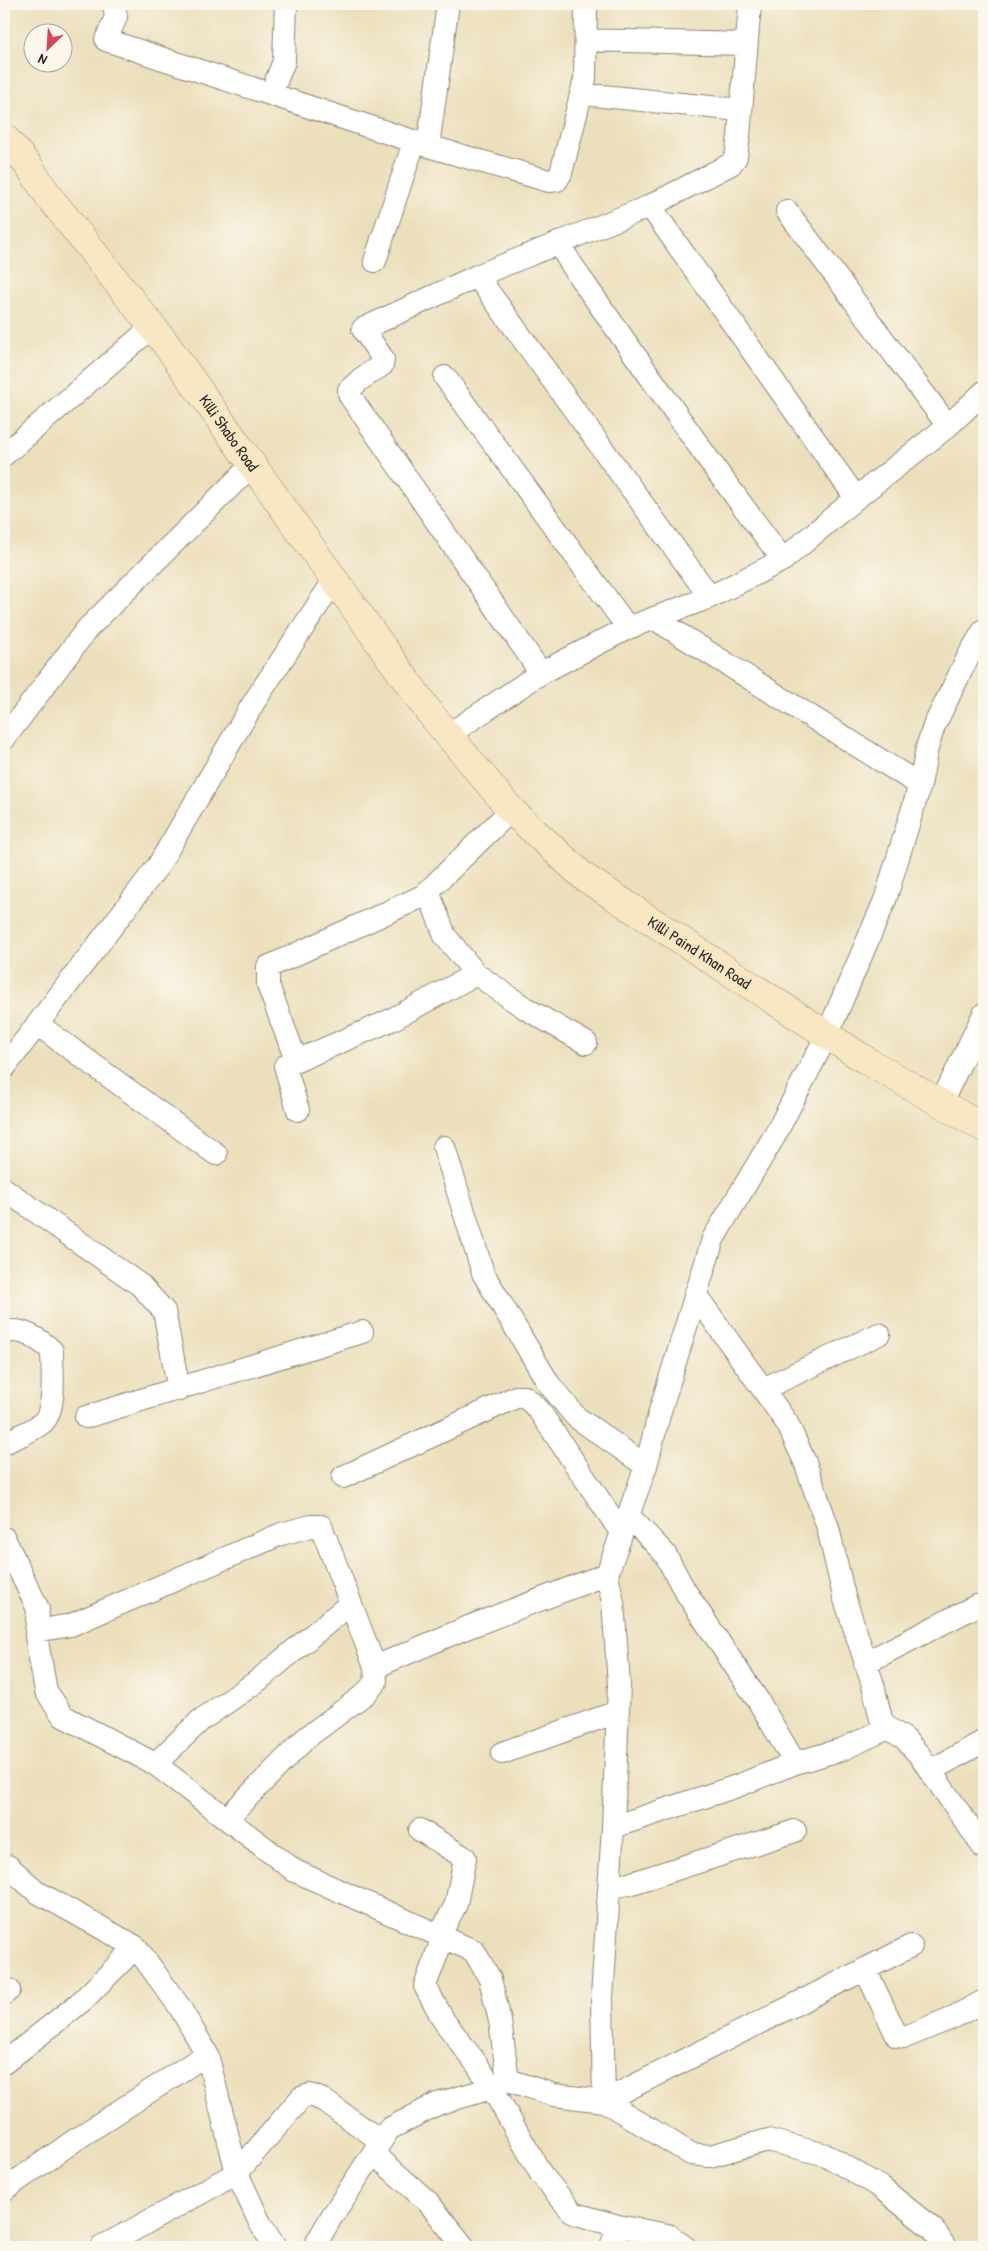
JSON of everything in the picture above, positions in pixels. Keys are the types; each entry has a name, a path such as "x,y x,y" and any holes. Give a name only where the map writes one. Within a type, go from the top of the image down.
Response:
{"street":[{"path":"114,4 116,17 106,40 421,144 549,181 557,180 561,173 582,94 585,79 586,4"},
{"path":"271,94 284,61 286,4"},
{"path":"375,261 421,144 448,4"},
{"path":"541,673 350,396 349,390 360,379 382,365 383,360 364,329 477,276 650,206 731,164 736,157 750,4"},
{"path":"586,40 745,44"},
{"path":"582,94 740,110"},
{"name":"Killi Shabo Road","path":"4,138 28,165 50,198 152,327 253,464 429,712 448,735"},
{"path":"650,206 856,498"},
{"path":"787,212 948,426"},
{"path":"558,243 584,284 710,462 783,560"},
{"path":"477,276 710,597"},
{"path":"4,454 152,327"},
{"path":"445,377 628,628"},
{"path":"448,735 541,673 628,628 710,597 783,560 856,498 948,426 984,392"},
{"path":"4,739 87,629 253,464"},
{"path":"4,1068 158,866 254,702 335,579"},
{"path":"655,619 920,785"},
{"path":"604,2101 602,1998 613,1827 618,1684 613,1602 607,1574 646,1466 695,1294 713,1240 775,1135 827,1035 884,900 920,785 927,748 934,726 969,655 984,630"},
{"name":"Killi Paind Khan Road","path":"448,735 511,810 584,877 867,1061 984,1128"},
{"path":"296,1060 268,985 268,967 423,896 511,810"},
{"path":"428,891 445,936 476,974 525,1008 586,1042"},
{"path":"298,1110 285,1066 391,1020 476,974"},
{"path":"941,1103 984,1014"},
{"path":"37,1024 216,1154"},
{"path":"444,1147 483,1273 549,1384 576,1417 646,1466"},
{"path":"4,1189 140,1285 164,1311 179,1390"},
{"path":"695,1294 787,1422 805,1462 828,1528 844,1596 880,1719 888,1728 905,1739 984,1848"},
{"path":"4,1333 9,1331 38,1338 52,1351 52,1398 50,1412 44,1422 4,1443"},
{"path":"86,1417 179,1390 362,1332"},
{"path":"763,1389 879,1334"},
{"path":"343,1477 516,1397 525,1397 538,1409 624,1523 665,1554 684,1591 759,1702 795,1763"},
{"path":"36,1631 71,1625 281,1534 311,1526 320,1526 375,1666 376,1682 306,1738 227,1818"},
{"path":"4,1538 38,1609 36,1631 46,1692 62,1716 155,1764 295,1871 474,1950 490,1979 500,2021 500,2084"},
{"path":"375,1666 466,1628 607,1574"},
{"path":"155,1764 201,1720 256,1682 350,1604"},
{"path":"865,1663 976,1606"},
{"path":"502,1753 617,1712"},
{"path":"613,1827 737,1786 795,1763 843,1749 888,1728"},
{"path":"930,1771 984,1741"},
{"path":"420,1830 465,1858 456,1904 441,1936 425,1986 444,2021 476,2063 500,2084 541,2174 574,2213 615,2237 668,2235 685,2247"},
{"path":"609,1887 629,1884 795,1831"},
{"path":"8,1866 37,1892 136,1947 179,2006 207,2054 237,2173 260,2223 275,2247"},
{"path":"604,2101 911,1946"},
{"path":"4,2063 82,2001 136,1947"},
{"path":"865,1969 897,2036 905,2037 954,2017 984,2001"},
{"path":"4,2190 78,2138 207,2054"},
{"path":"314,2247 389,2129 437,2104 500,2084 554,2095 604,2101 691,2154 710,2156 768,2140 826,2155 880,2187 934,2230 945,2247"},
{"path":"102,2247 237,2173 301,2098 310,2095 337,2109 377,2147 428,2202 464,2247"}]}
